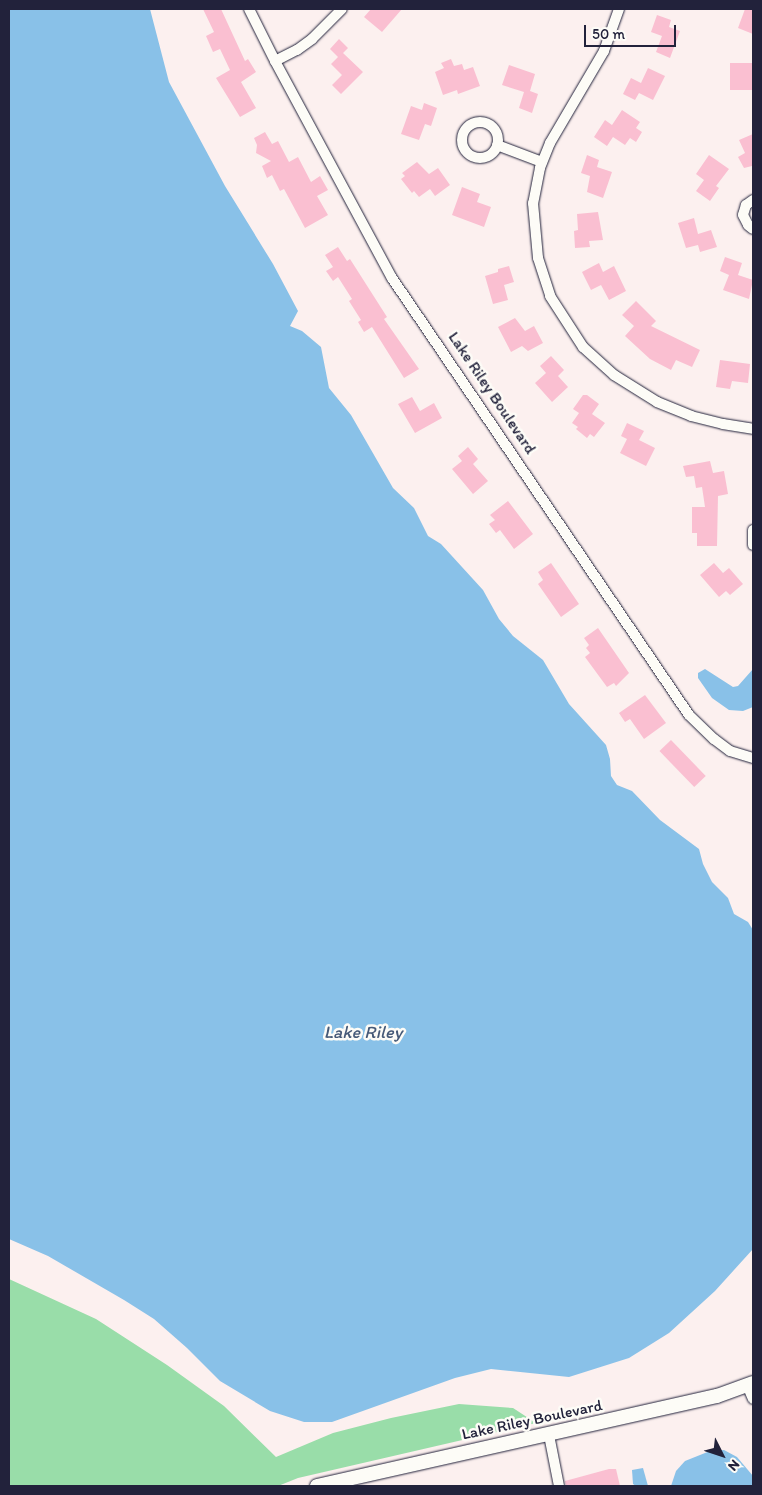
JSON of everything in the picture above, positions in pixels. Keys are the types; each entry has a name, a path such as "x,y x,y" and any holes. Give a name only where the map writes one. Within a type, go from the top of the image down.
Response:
{"street":[{"name":"Lake Riley Boulevard","path":"249,9 274,61 392,278 683,707 714,739 730,751 753,758"},
{"path":"274,61 297,50 312,39 342,9"},
{"path":"619,9 604,51 550,143 542,162 533,203 538,258 550,296 583,347 614,375 657,402 691,416 753,431"},
{"path":"497,145 542,162"},
{"path":"753,200 746,205 743,215 748,225 753,229"},
{"path":"753,530 753,545"},
{"name":"Lake Riley Boulevard","path":"318,1486 717,1396 750,1384"},
{"path":"750,1384 753,1399"},
{"path":"549,1435 559,1486"}],"green space":[{"path":"9,1279 96,1319 167,1365 224,1406 276,1457 333,1433 391,1418 459,1404 513,1408 536,1423 298,1478 278,1486 9,1486"}],"water":[{"name":"Lake Riley","path":"9,9 150,9 169,82 225,186 273,264 298,311 290,326 302,331 321,347 329,388 351,415 393,488 414,508 428,536 441,544 483,590 499,619 513,636 543,660 569,704 606,745 610,759 611,776 617,785 632,791 660,820 699,849 703,864 712,882 728,898 734,914 748,922 753,930 753,1249 715,1291 669,1333 629,1358 569,1377 491,1369 455,1378 332,1422 304,1422 270,1411 220,1381 154,1319 48,1256 9,1239"},
{"path":"705,669 733,687 738,686 753,669 753,707 743,711 729,710 712,698 698,678 698,673"},
{"path":"724,1450 737,1457 753,1476 753,1486 671,1486 676,1471 685,1461 710,1451"},
{"path":"643,1468 648,1486 636,1486 633,1484 632,1470"}],"building":[{"path":"203,9 221,9 245,61 248,59 256,72 241,82 256,108 240,117 216,78 230,70 220,49 213,52 206,36 214,32"},
{"path":"371,9 402,9 382,32 364,17"},
{"path":"745,9 753,9 753,34 738,28"},
{"path":"657,15 671,20 669,27 680,31 670,58 656,52 662,36 651,32"},
{"path":"339,39 348,48 343,53 363,72 341,94 332,85 342,75 331,64 338,57 330,49"},
{"path":"451,59 454,66 462,64 464,70 473,67 480,86 458,94 457,90 443,95 435,72 444,68 441,63"},
{"path":"730,63 753,63 753,90 730,90"},
{"path":"509,65 535,74 530,91 538,94 532,113 519,108 524,92 502,85"},
{"path":"648,68 665,76 653,100 639,93 635,100 623,94 631,78 641,83"},
{"path":"424,103 437,108 431,126 425,124 419,140 401,134 411,106 422,110"},
{"path":"622,110 640,122 636,128 642,132 636,142 630,138 625,145 613,137 607,146 594,137 605,120 612,125"},
{"path":"265,132 272,144 278,141 289,162 298,157 311,182 320,176 328,190 317,196 328,215 305,228 284,189 280,191 272,175 267,178 262,166 271,161 256,153 257,145 254,138"},
{"path":"753,134 753,169 752,166 744,168 738,157 745,153 739,140"},
{"path":"587,155 599,160 597,167 612,172 603,198 587,192 590,176 581,173"},
{"path":"709,155 729,169 716,186 719,188 710,201 696,191 704,180 696,174"},
{"path":"417,162 429,174 438,168 450,185 435,196 430,189 419,197 414,191 412,193 401,179 405,176 402,173"},
{"path":"462,187 480,194 477,202 491,207 484,227 452,215"},
{"path":"598,212 603,240 589,241 590,247 575,248 574,231 578,230 577,214"},
{"path":"694,218 698,234 711,230 717,247 700,252 698,245 686,248 678,223"},
{"path":"338,247 347,261 350,259 387,317 384,319 419,369 404,378 372,327 364,332 358,322 361,320 349,301 352,299 338,277 333,281 326,271 333,267 325,255"},
{"path":"725,257 742,263 738,275 753,280 749,299 723,290 729,275 720,271"},
{"path":"599,263 603,272 614,266 626,291 609,300 601,285 591,290 582,272"},
{"path":"509,266 514,282 504,285 508,300 493,304 485,276"},
{"path":"636,301 656,321 651,326 700,350 692,367 676,360 671,370 650,359 625,336 634,326 622,315"},
{"path":"515,318 525,331 534,326 543,343 528,351 522,346 511,352 498,327"},
{"path":"551,356 564,370 558,376 568,387 552,402 535,383 546,373 540,366"},
{"path":"720,360 750,364 748,383 732,381 730,389 716,387"},
{"path":"583,395 587,395 599,404 592,414 605,423 594,437 590,434 587,438 572,423 579,413 573,409"},
{"path":"412,397 420,411 434,403 442,418 415,433 398,404"},
{"path":"627,423 644,431 639,440 655,448 646,466 620,453 627,439 621,436"},
{"path":"468,447 478,459 473,464 488,481 473,494 452,469 462,461 458,456"},
{"path":"710,461 713,473 724,471 728,494 718,496 717,546 697,546 697,533 692,533 692,507 705,507 702,487 696,488 694,476 686,477 683,466"},
{"path":"508,501 533,534 514,549 500,530 496,533 489,524 495,520 490,515"},
{"path":"551,563 579,604 561,617 538,584 543,580 538,572"},
{"path":"714,563 723,573 729,568 743,584 730,595 726,591 719,597 700,575"},
{"path":"598,628 629,673 616,686 614,683 607,687 585,657 590,653 586,648 589,645 584,638"},
{"path":"645,695 666,723 644,739 630,719 625,722 619,713"},
{"path":"671,740 706,776 694,787 659,751"},
{"path":"609,1469 616,1469 620,1486 566,1486 565,1481"}]}
